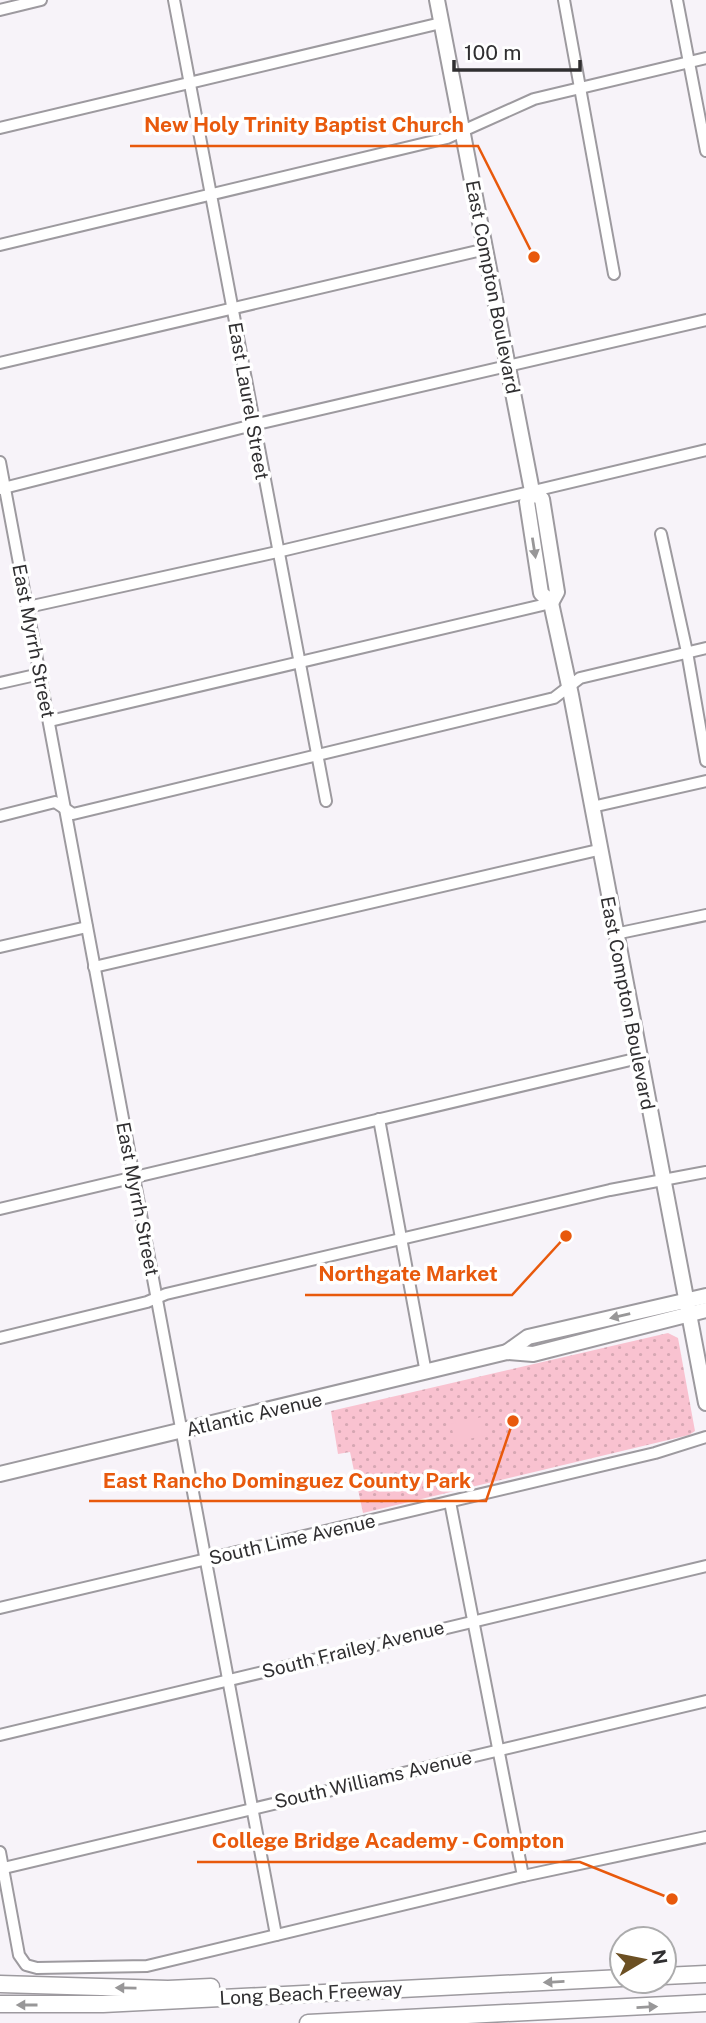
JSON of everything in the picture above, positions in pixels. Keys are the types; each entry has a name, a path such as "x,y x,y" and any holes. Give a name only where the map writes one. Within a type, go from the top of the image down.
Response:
{"highway":[{"path":"678,1975 706,1974"},
{"name":"Long Beach Freeway","path":"0,2004 103,2004 608,1979"},
{"path":"0,1983 168,1989 243,1985 288,1993"},
{"name":"Long Beach Freeway","path":"309,2023 706,2003"},
{"path":"377,2023 407,2019"}],"main road":[{"name":"East Compton Boulevard","path":"437,0 532,491 542,499 557,592 551,603 706,1403"},
{"name":"Atlantic Avenue","path":"688,1307 706,1296"},
{"name":"Atlantic Avenue","path":"0,1474 508,1352 528,1337 688,1307 706,1310"}],"street":[{"path":"0,10 41,0"},
{"name":"East Laurel Street","path":"174,0 326,801"},
{"path":"564,0 614,274"},
{"path":"677,0 706,151"},
{"path":"0,128 442,23"},
{"path":"0,244 393,152 464,132 534,99 706,58"},
{"path":"0,363 232,306 486,249"},
{"path":"2,488 253,425 706,320"},
{"path":"28,607 277,552 706,450"},
{"name":"East Myrrh Street","path":"0,462 2,488 50,721 276,1935"},
{"path":"661,534 687,652 706,761"},
{"path":"50,721 551,603"},
{"path":"0,816 55,802 73,814 316,757 554,698 580,678 706,648"},
{"path":"0,683 40,674"},
{"path":"592,807 706,781"},
{"path":"94,967 598,850"},
{"path":"615,934 706,915"},
{"path":"0,947 87,927"},
{"path":"0,1209 639,1058"},
{"path":"379,1119 426,1373"},
{"path":"0,1338 402,1239 706,1172"},
{"name":"South Lime Avenue","path":"0,1608 656,1453 706,1437"},
{"path":"450,1502 523,1876"},
{"name":"South Frailey Avenue","path":"0,1735 706,1566"},
{"name":"South Williams Avenue","path":"2,1868 706,1701"},
{"path":"0,1852 19,1955 26,1965 37,1968 146,1966 523,1876 706,1837"}],"shaded area":[{"path":"668,1333 678,1338 695,1431 689,1435 363,1513 350,1452 338,1454 331,1411"},
{"path":"482,1417 487,1435 455,1442 451,1424"}],"place":[{"name":"New Holy Trinity Baptist Church","path":"534,257"},
{"name":"Northgate Market","path":"566,1236"},
{"name":"East Rancho Dominguez County Park","path":"513,1421"},
{"name":"College Bridge Academy - Compton","path":"672,1899"}]}
